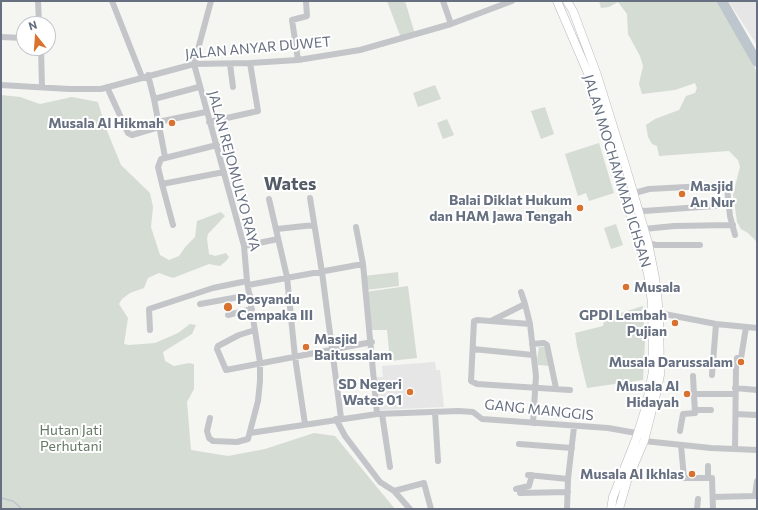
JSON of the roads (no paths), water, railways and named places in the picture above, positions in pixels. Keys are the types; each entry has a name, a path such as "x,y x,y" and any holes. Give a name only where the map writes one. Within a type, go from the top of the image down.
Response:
{"main road":[{"name":"JALAN MOCHAMMAD ICHSAN","path":"557,1 590,78 630,195 638,209 644,229 655,278 659,313 657,338"},
{"name":"JALAN MOCHAMMAD ICHSAN","path":"567,1 573,11 597,75 630,195 648,274 657,338 660,375 619,509"},
{"name":"JALAN MOCHAMMAD ICHSAN","path":"611,509 614,497 641,437"}],"street":[{"path":"38,1 39,16"},
{"path":"112,1 154,100 165,157"},
{"path":"194,64 211,1"},
{"path":"298,60 292,20 307,16 306,1"},
{"path":"443,1 451,24"},
{"name":"JALAN ANYAR DUWET","path":"1,85 68,89 101,89 194,64 230,64 298,60 379,46 451,24 512,1"},
{"path":"1,38 16,38"},
{"path":"41,56 42,87"},
{"path":"209,122 258,111 250,63"},
{"name":"JALAN REJOMULYO RAYA","path":"194,64 199,87 217,145 244,246 260,362 258,401 250,433"},
{"path":"230,64 233,87"},
{"path":"107,87 128,133 132,135 174,118 206,112"},
{"path":"154,100 199,87"},
{"path":"173,225 162,184 158,162 165,157 217,145"},
{"path":"162,184 224,172"},
{"path":"630,195 649,189 724,184 727,188 735,235"},
{"path":"310,198 322,272 338,419 345,436 380,482 394,491 410,509"},
{"path":"269,199 287,277 295,357 305,424"},
{"path":"638,209 644,211 692,206 729,205"},
{"path":"277,229 314,225"},
{"path":"644,229 674,226 733,225"},
{"path":"356,227 363,264 379,414 390,467"},
{"path":"244,246 278,239"},
{"path":"648,244 700,245"},
{"path":"150,330 149,309 213,288 322,272 363,264"},
{"path":"522,292 530,324 536,388 533,423"},
{"path":"200,304 250,295"},
{"path":"491,321 525,304"},
{"path":"228,315 252,309"},
{"path":"659,313 716,324 757,328"},
{"path":"530,324 474,321 470,378 473,383 570,390"},
{"path":"712,375 716,324"},
{"path":"736,449 735,391 737,358 741,358 746,327"},
{"path":"255,330 239,335 221,344 217,349 226,370 260,362 295,357 372,342"},
{"path":"532,344 544,343 547,345 556,388"},
{"path":"473,349 533,355"},
{"path":"680,431 683,414 694,414 695,410 693,376"},
{"path":"695,394 757,390"},
{"path":"695,410 711,410"},
{"name":"GANG MANGGIS","path":"250,433 379,414 470,411 482,419 574,427 608,428 641,437 681,445 757,450"},
{"path":"435,412 438,462"},
{"path":"736,414 757,415"},
{"path":"210,418 207,431 209,438 213,441 237,442 248,439 250,433"},
{"path":"567,509 568,479 574,427"},
{"path":"519,444 572,448"},
{"path":"681,445 684,478 712,478 713,509"},
{"path":"708,466 708,478"},
{"path":"568,479 530,475 529,486 518,491 568,492"},
{"path":"712,497 755,496 757,481"},
{"path":"394,491 424,483 431,509"},
{"path":"697,509 698,499"}],"waterway":[{"path":"722,1 757,62"},
{"path":"1,498 13,501 22,509"}],"place":[{"name":"Musala Al Hikmah","path":"172,123"},
{"name":"Masjid An Nur","path":"682,194"},
{"name":"Balai Diklat Hukum dan HAM Jawa Tengah","path":"580,208"},
{"name":"Musala","path":"626,287"},
{"name":"Posyandu Cempaka III","path":"228,307"},
{"name":"GPDI Lembah Pujian","path":"675,323"},
{"name":"Masjid Baitussalam","path":"306,347"},
{"name":"Musala Darussalam","path":"741,362"},
{"name":"SD Negeri Wates 01","path":"410,392"},
{"name":"Musala Al Hidayah","path":"687,394"},
{"name":"Musala Al Ikhlas","path":"692,474"}],"district":[{"name":"Wates","path":"290,184"}],"park label":[{"name":"Hutan Jati Perhutani","path":"71,438"}]}
